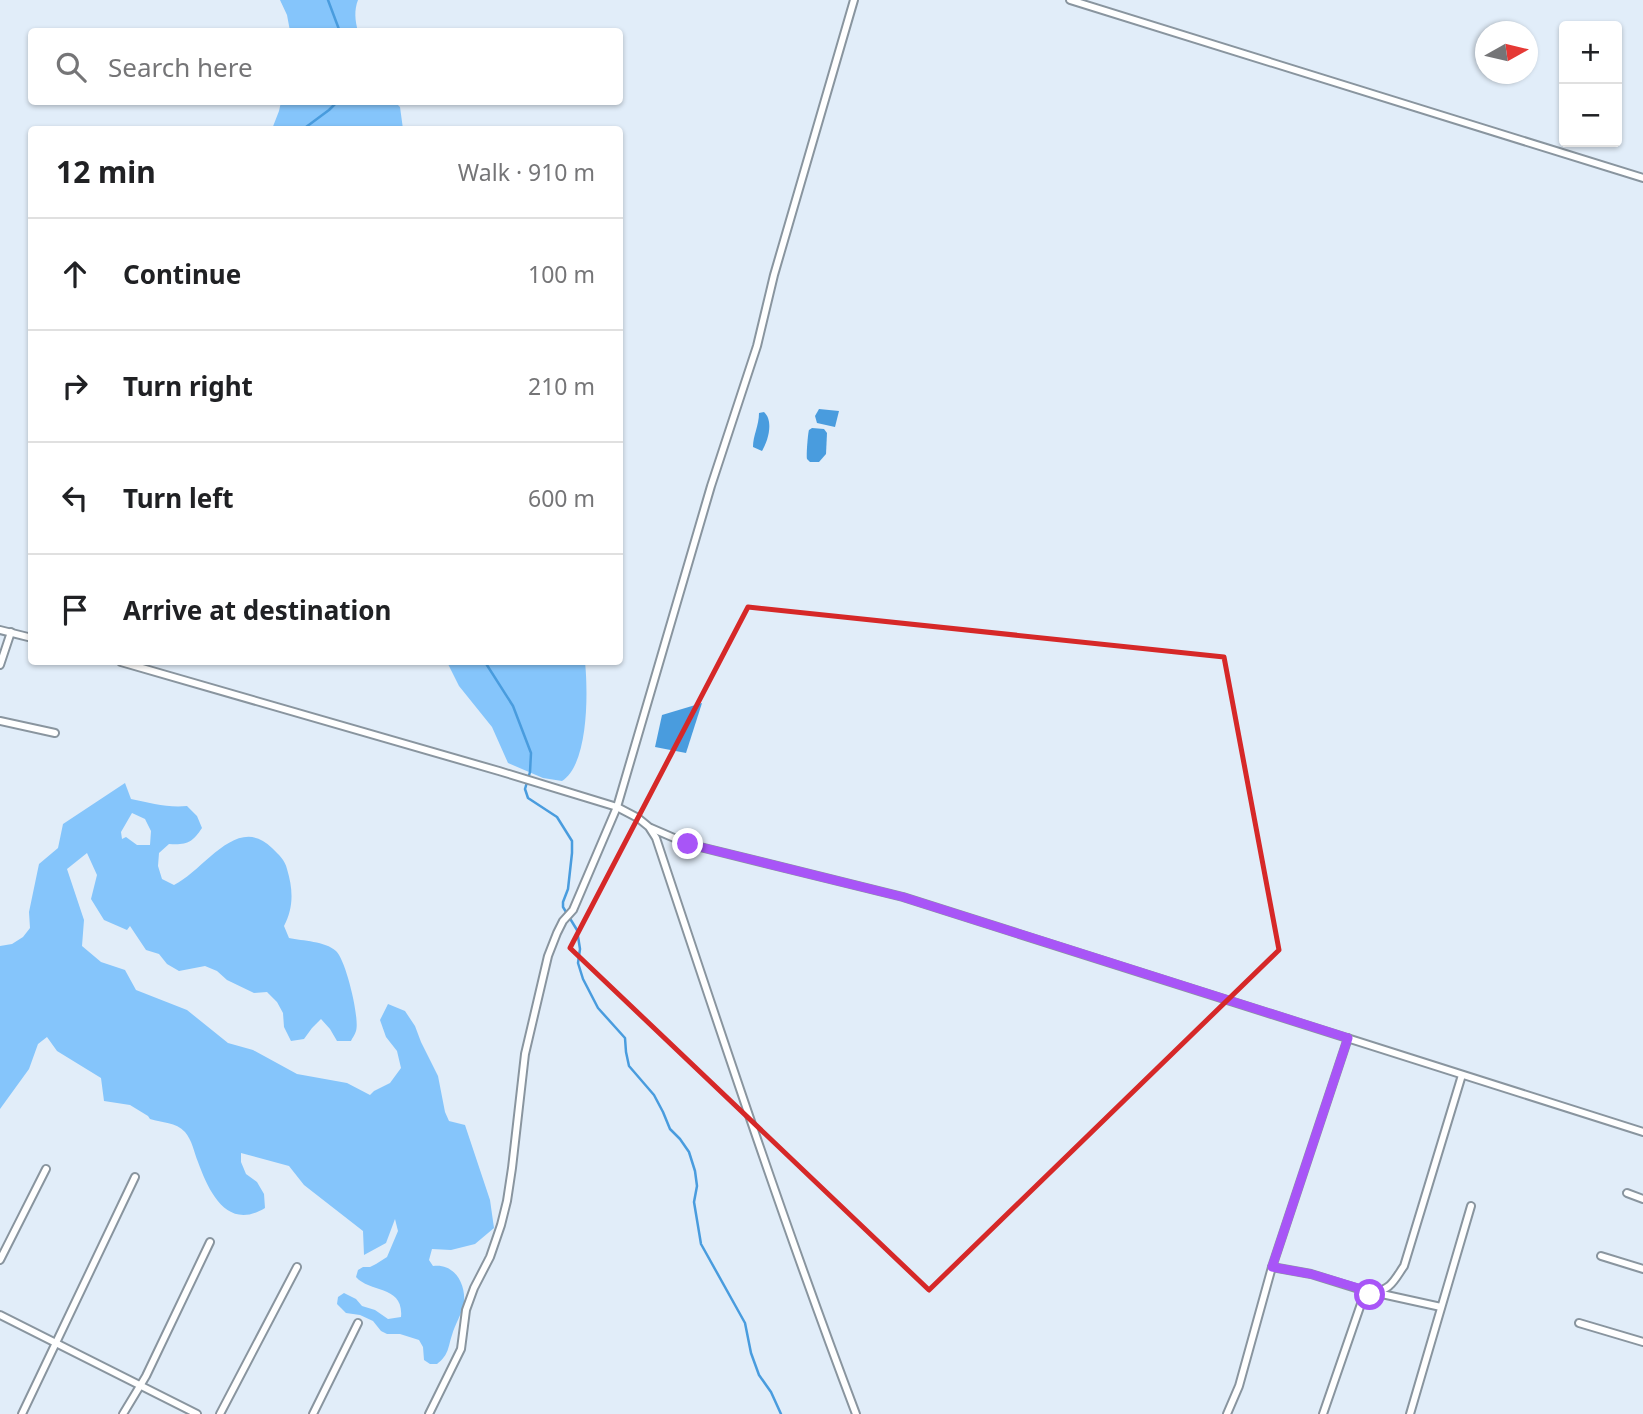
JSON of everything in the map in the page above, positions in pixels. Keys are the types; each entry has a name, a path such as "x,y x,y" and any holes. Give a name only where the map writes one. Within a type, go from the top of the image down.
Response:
{"street":[{"path":"429,1414 461,1349 466,1310 501,1225 507,1201 525,1054 548,956 564,921 573,910 617,807 711,486 757,346 774,275 854,0"},
{"path":"1070,0 1643,178"},
{"path":"0,629 28,637"},
{"path":"0,666 11,632"},
{"path":"131,665 533,781 617,807 649,827 688,844 903,897 1643,1132"},
{"path":"0,721 55,733"},
{"path":"649,827 656,838 730,1063 856,1414"},
{"path":"1227,1414 1239,1386 1272,1267 1348,1038"},
{"path":"1323,1414 1362,1301 1387,1288 1404,1266 1462,1075"},
{"path":"0,1260 46,1169"},
{"path":"22,1414 135,1177"},
{"path":"1627,1193 1643,1199"},
{"path":"1410,1414 1471,1206"},
{"path":"123,1414 210,1242"},
{"path":"1601,1256 1643,1269"},
{"path":"220,1414 297,1267"},
{"path":"1272,1267 1311,1274 1375,1293 1441,1307"},
{"path":"0,1315 197,1414"},
{"path":"313,1414 358,1323"},
{"path":"1580,1323 1643,1342"}],"highlighted area":[{"path":"748,607 1224,657 1279,950 929,1290 570,948"}],"shaded area":[{"path":"280,0 358,0 355,16 357,28 289,28"},
{"path":"280,105 398,105 403,126 273,126"},
{"path":"819,409 839,411 835,427 817,423 815,416"},
{"path":"764,412 769,426 762,451 753,447 759,413"},
{"path":"824,429 827,433 826,454 819,462 810,462 807,459 809,430"},
{"path":"448,665 585,665 585,726 582,744 571,772 562,781 543,778 508,763 492,727 459,686"},
{"path":"702,703 686,753 655,747 662,715"},
{"path":"125,783 131,799 166,806 187,806 197,816 202,828 195,837 185,843 169,844 159,853 158,866 162,879 174,885 234,840 246,837 259,839 281,858 286,866 291,891 290,912 284,926 289,938 326,945 340,957 348,977 356,1015 356,1031 351,1041 337,1041 321,1019 304,1039 291,1041 284,1027 283,1013 267,992 254,993 205,966 179,971 167,964 159,954 146,950 130,926 127,930 104,920 91,899 97,875 87,853 67,869 84,920 82,946 101,962 125,970 136,990 187,1010 228,1043 253,1050 297,1074 347,1083 370,1095 390,1083 401,1068 397,1051 386,1037 380,1020 388,1004 405,1011 415,1026 438,1076 449,1121 465,1125 490,1200 494,1228 475,1244 451,1250 432,1249 429,1260 433,1266 453,1271 461,1282 464,1296 463,1307 448,1351 437,1364 424,1360 423,1347 419,1340 400,1334 387,1334 373,1321 346,1313 337,1304 338,1297 344,1293 388,1319 401,1317 401,1307 392,1295 369,1286 356,1277 358,1270 370,1267 387,1257 398,1231 395,1219 386,1243 364,1255 363,1231 304,1185 289,1166 241,1153 246,1174 257,1182 264,1194 265,1208 252,1214 240,1215 230,1211 214,1196 185,1132 173,1125 150,1119 130,1105 104,1101 101,1078 57,1051 47,1037 38,1044 29,1069 0,1109 0,946 12,944 30,928 29,912 39,864 58,848 63,824","holes":["132,813 145,819 151,831 150,845 137,845 126,837 122,839 121,832"]}],"waterway":[{"path":"328,0 338,28"},
{"path":"307,126 334,105"},
{"path":"487,665 513,706 531,753 530,772 525,789 528,798 557,817 572,841 568,889 563,907 577,930 580,949 578,963 583,979 598,1008 625,1038 629,1066 654,1095 670,1129 689,1152 697,1186 694,1202 701,1244 745,1323 759,1375 781,1414"}],"route":[{"path":"688,844 903,897 1348,1038 1272,1267 1311,1274 1375,1293 1370,1295"}]}
